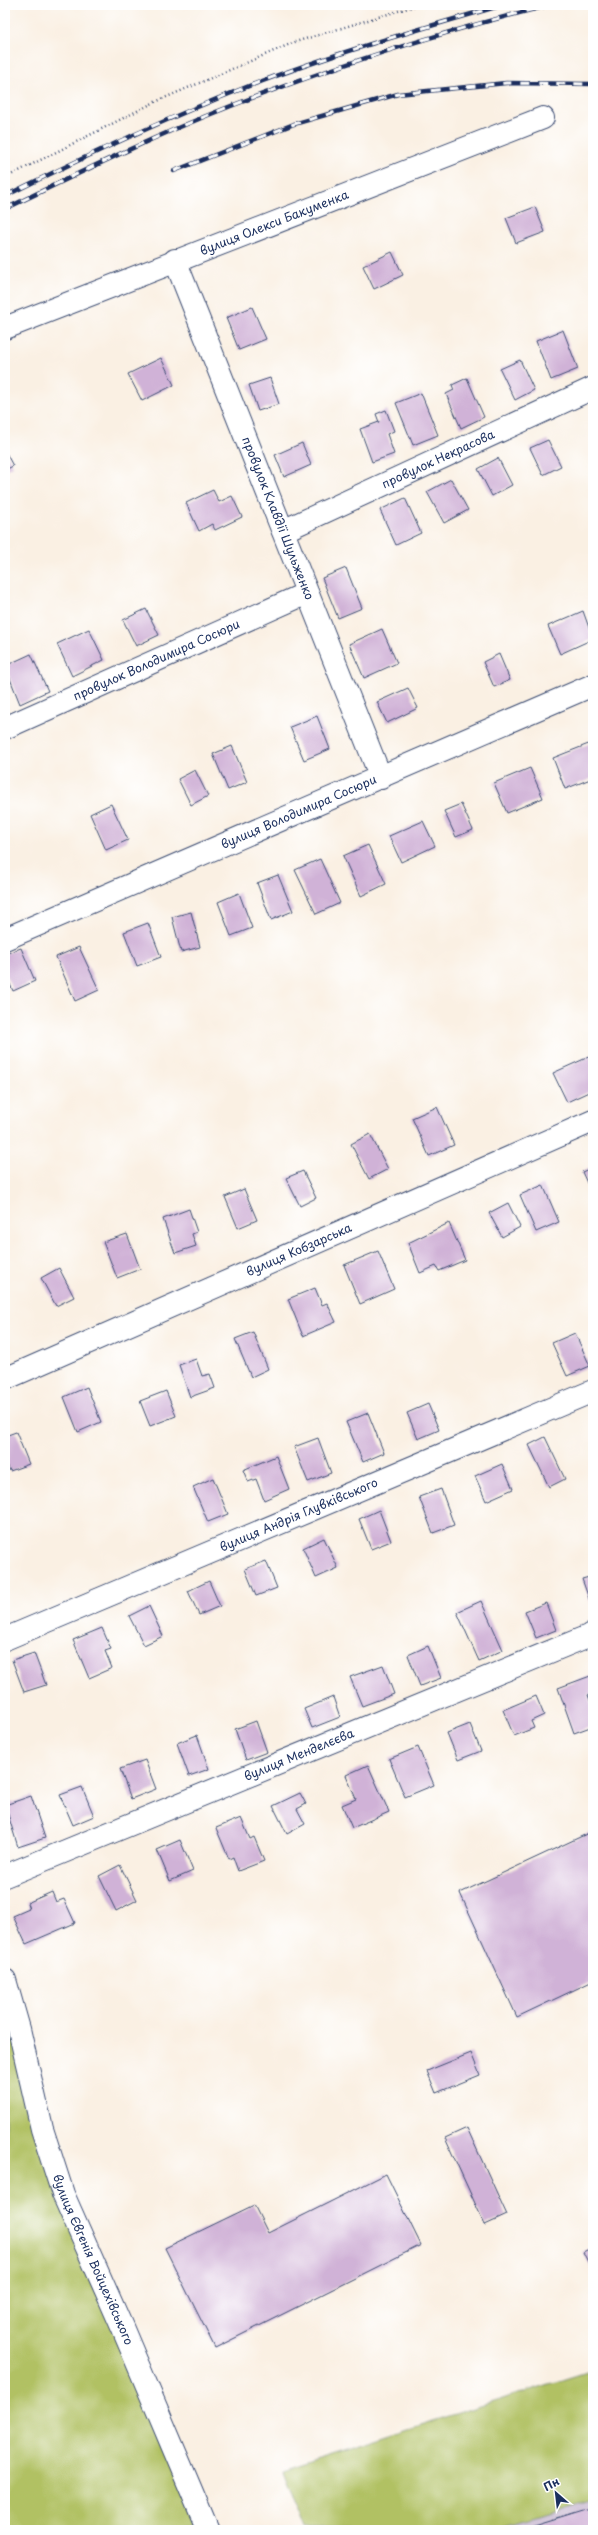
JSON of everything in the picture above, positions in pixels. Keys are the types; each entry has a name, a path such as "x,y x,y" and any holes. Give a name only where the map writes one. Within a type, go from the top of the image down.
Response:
{"street":[{"name":"вулиця Олекси Бакуменка","path":"5,328 175,260 543,118"},
{"name":"провулок Клавдії Шульженко","path":"175,260 381,778"},
{"name":"провулок Некрасова","path":"283,531 593,388"},
{"name":"провулок Володимира Сосюри","path":"5,728 308,593"},
{"name":"вулиця Володимира Сосюри","path":"5,939 381,778 593,685"},
{"name":"вулиця Кобзарська","path":"5,1379 593,1122"},
{"name":"вулиця Андрія Глувківського","path":"5,1639 593,1391"},
{"name":"вулиця Менделєєва","path":"5,1876 593,1634"},
{"name":"вулиця Євгенія Войцехівського","path":"5,1980 19,2029 42,2129 63,2194 122,2327 208,2530"}],"path":[{"path":"5,178 155,102 288,45 418,5"}],"shaded area":[{"path":"593,2499 593,2530 494,2530"}],"green space":[{"path":"19,2029 42,2129 208,2530 5,2530 5,2035"},
{"path":"593,2370 593,2499 494,2530 303,2530 280,2470"}],"building":[{"path":"535,207 545,232 516,243 506,218"},
{"path":"392,252 403,275 374,289 363,266"},
{"path":"252,307 266,339 239,350 226,318"},
{"path":"563,330 578,369 551,380 536,341"},
{"path":"161,358 174,385 142,401 128,374"},
{"path":"520,360 534,390 515,400 500,369"},
{"path":"270,378 279,404 258,411 249,385"},
{"path":"467,378 484,417 461,428 446,394 454,390 452,385"},
{"path":"421,393 438,435 413,445 396,403"},
{"path":"386,410 394,431 387,434 394,454 372,462 360,429 379,422 376,414"},
{"path":"548,440 561,466 543,475 530,448"},
{"path":"302,443 311,465 284,477 275,455"},
{"path":"5,451 13,466 5,470"},
{"path":"498,458 512,485 492,496 478,469"},
{"path":"451,479 468,510 444,523 427,492"},
{"path":"213,490 219,502 232,496 242,517 215,530 212,524 199,531 186,503"},
{"path":"405,498 421,533 396,545 380,510"},
{"path":"346,568 362,608 338,618 322,578"},
{"path":"146,609 159,635 136,646 123,620"},
{"path":"583,611 593,639 560,654 548,626"},
{"path":"89,629 104,660 72,676 57,644"},
{"path":"382,629 397,663 364,678 349,644"},
{"path":"31,654 48,691 20,704 5,666"},
{"path":"499,654 510,680 494,687 483,662"},
{"path":"408,688 418,708 387,723 377,702"},
{"path":"317,716 330,749 304,760 290,727"},
{"path":"591,743 593,778 565,789 553,758"},
{"path":"232,746 247,782 228,790 213,754"},
{"path":"530,768 543,798 507,813 494,783"},
{"path":"195,770 208,796 191,805 178,779"},
{"path":"111,804 128,840 106,850 90,814"},
{"path":"461,804 473,830 456,837 444,811"},
{"path":"423,821 435,846 401,862 389,836"},
{"path":"368,845 386,884 361,896 343,856"},
{"path":"320,859 340,903 316,914 295,870"},
{"path":"278,875 293,911 271,920 257,883"},
{"path":"239,893 252,928 231,936 218,902"},
{"path":"191,912 200,947 181,952 172,917"},
{"path":"148,923 161,957 137,966 124,932"},
{"path":"79,947 99,990 75,1001 56,957"},
{"path":"21,948 35,981 13,991 5,973 5,954"},
{"path":"593,1055 593,1090 567,1102 553,1073"},
{"path":"437,1107 454,1145 429,1156 412,1118"},
{"path":"370,1134 388,1169 369,1179 351,1144"},
{"path":"593,1167 593,1196 582,1172"},
{"path":"303,1171 316,1198 300,1206 286,1178"},
{"path":"543,1185 559,1222 536,1232 520,1195"},
{"path":"244,1189 257,1220 238,1228 225,1197"},
{"path":"508,1203 520,1227 502,1237 489,1213"},
{"path":"189,1209 197,1232 192,1234 196,1246 175,1253 163,1219"},
{"path":"449,1223 465,1260 439,1271 436,1266 420,1273 408,1243"},
{"path":"127,1234 140,1269 117,1278 103,1242"},
{"path":"378,1251 394,1289 360,1304 344,1265"},
{"path":"59,1268 74,1297 56,1306 41,1278"},
{"path":"315,1288 322,1305 327,1303 336,1322 303,1336 288,1299"},
{"path":"253,1332 268,1369 251,1377 235,1339"},
{"path":"575,1333 590,1366 567,1376 552,1343"},
{"path":"196,1359 202,1376 210,1374 215,1388 190,1397 179,1365"},
{"path":"87,1387 101,1422 78,1432 64,1397"},
{"path":"166,1391 176,1416 150,1426 140,1401"},
{"path":"428,1404 439,1430 418,1439 407,1413"},
{"path":"368,1413 384,1453 363,1462 346,1422"},
{"path":"16,1432 29,1464 10,1471 5,1460 5,1436"},
{"path":"545,1437 565,1479 549,1487 529,1445"},
{"path":"318,1438 331,1473 308,1482 294,1447"},
{"path":"276,1456 289,1489 264,1500 256,1479 248,1482 243,1470"},
{"path":"502,1464 513,1489 486,1501 475,1476"},
{"path":"213,1478 228,1514 208,1522 193,1487"},
{"path":"441,1489 454,1525 433,1533 419,1497"},
{"path":"379,1510 391,1541 371,1549 359,1519"},
{"path":"324,1538 338,1568 316,1578 303,1548"},
{"path":"266,1561 277,1588 256,1596 245,1569"},
{"path":"593,1576 593,1610 582,1579"},
{"path":"209,1581 220,1606 199,1615 188,1591"},
{"path":"481,1601 503,1650 479,1661 457,1612"},
{"path":"546,1603 556,1630 536,1638 525,1611"},
{"path":"149,1606 163,1636 144,1645 129,1616"},
{"path":"102,1628 111,1649 105,1651 112,1668 89,1678 73,1640"},
{"path":"428,1646 441,1678 420,1686 408,1655"},
{"path":"34,1653 46,1685 24,1692 12,1660"},
{"path":"383,1665 394,1694 362,1706 350,1677"},
{"path":"593,1675 593,1693 588,1695 593,1708 593,1726 574,1733 558,1688"},
{"path":"536,1696 544,1715 531,1721 534,1728 514,1736 503,1710"},
{"path":"333,1697 340,1717 312,1728 304,1709"},
{"path":"256,1721 267,1752 246,1760 235,1729"},
{"path":"470,1724 481,1751 458,1760 447,1733"},
{"path":"197,1735 209,1769 189,1776 177,1743"},
{"path":"418,1747 434,1785 405,1797 389,1759"},
{"path":"145,1760 156,1789 131,1799 120,1769"},
{"path":"368,1765 389,1812 352,1828 342,1805 356,1799 346,1775"},
{"path":"82,1787 94,1816 73,1825 60,1795"},
{"path":"300,1793 306,1804 297,1809 305,1824 287,1834 273,1806"},
{"path":"31,1796 45,1838 18,1847 5,1805"},
{"path":"241,1818 250,1839 254,1837 264,1861 238,1871 233,1857 229,1859 216,1828"},
{"path":"593,1831 593,1981 517,2017 460,1893"},
{"path":"180,1840 193,1871 170,1881 157,1850"},
{"path":"120,1865 137,1900 116,1911 99,1876"},
{"path":"52,1892 56,1902 64,1899 75,1923 26,1944 13,1916 29,1909 27,1903"},
{"path":"471,2053 480,2075 436,2093 427,2071"},
{"path":"467,2128 507,2215 485,2225 445,2138"},
{"path":"386,2174 421,2245 215,2348 165,2248 254,2205 268,2233"},
{"path":"593,2247 593,2272 583,2252"},
{"path":"593,2507 593,2530 518,2530"}],"railway":[{"path":"5,196 123,139 244,88 340,54 503,5"},
{"path":"5,209 145,142 270,91 390,50 470,26 551,5"},
{"path":"174,171 294,124 398,94 506,83 593,84"}]}
